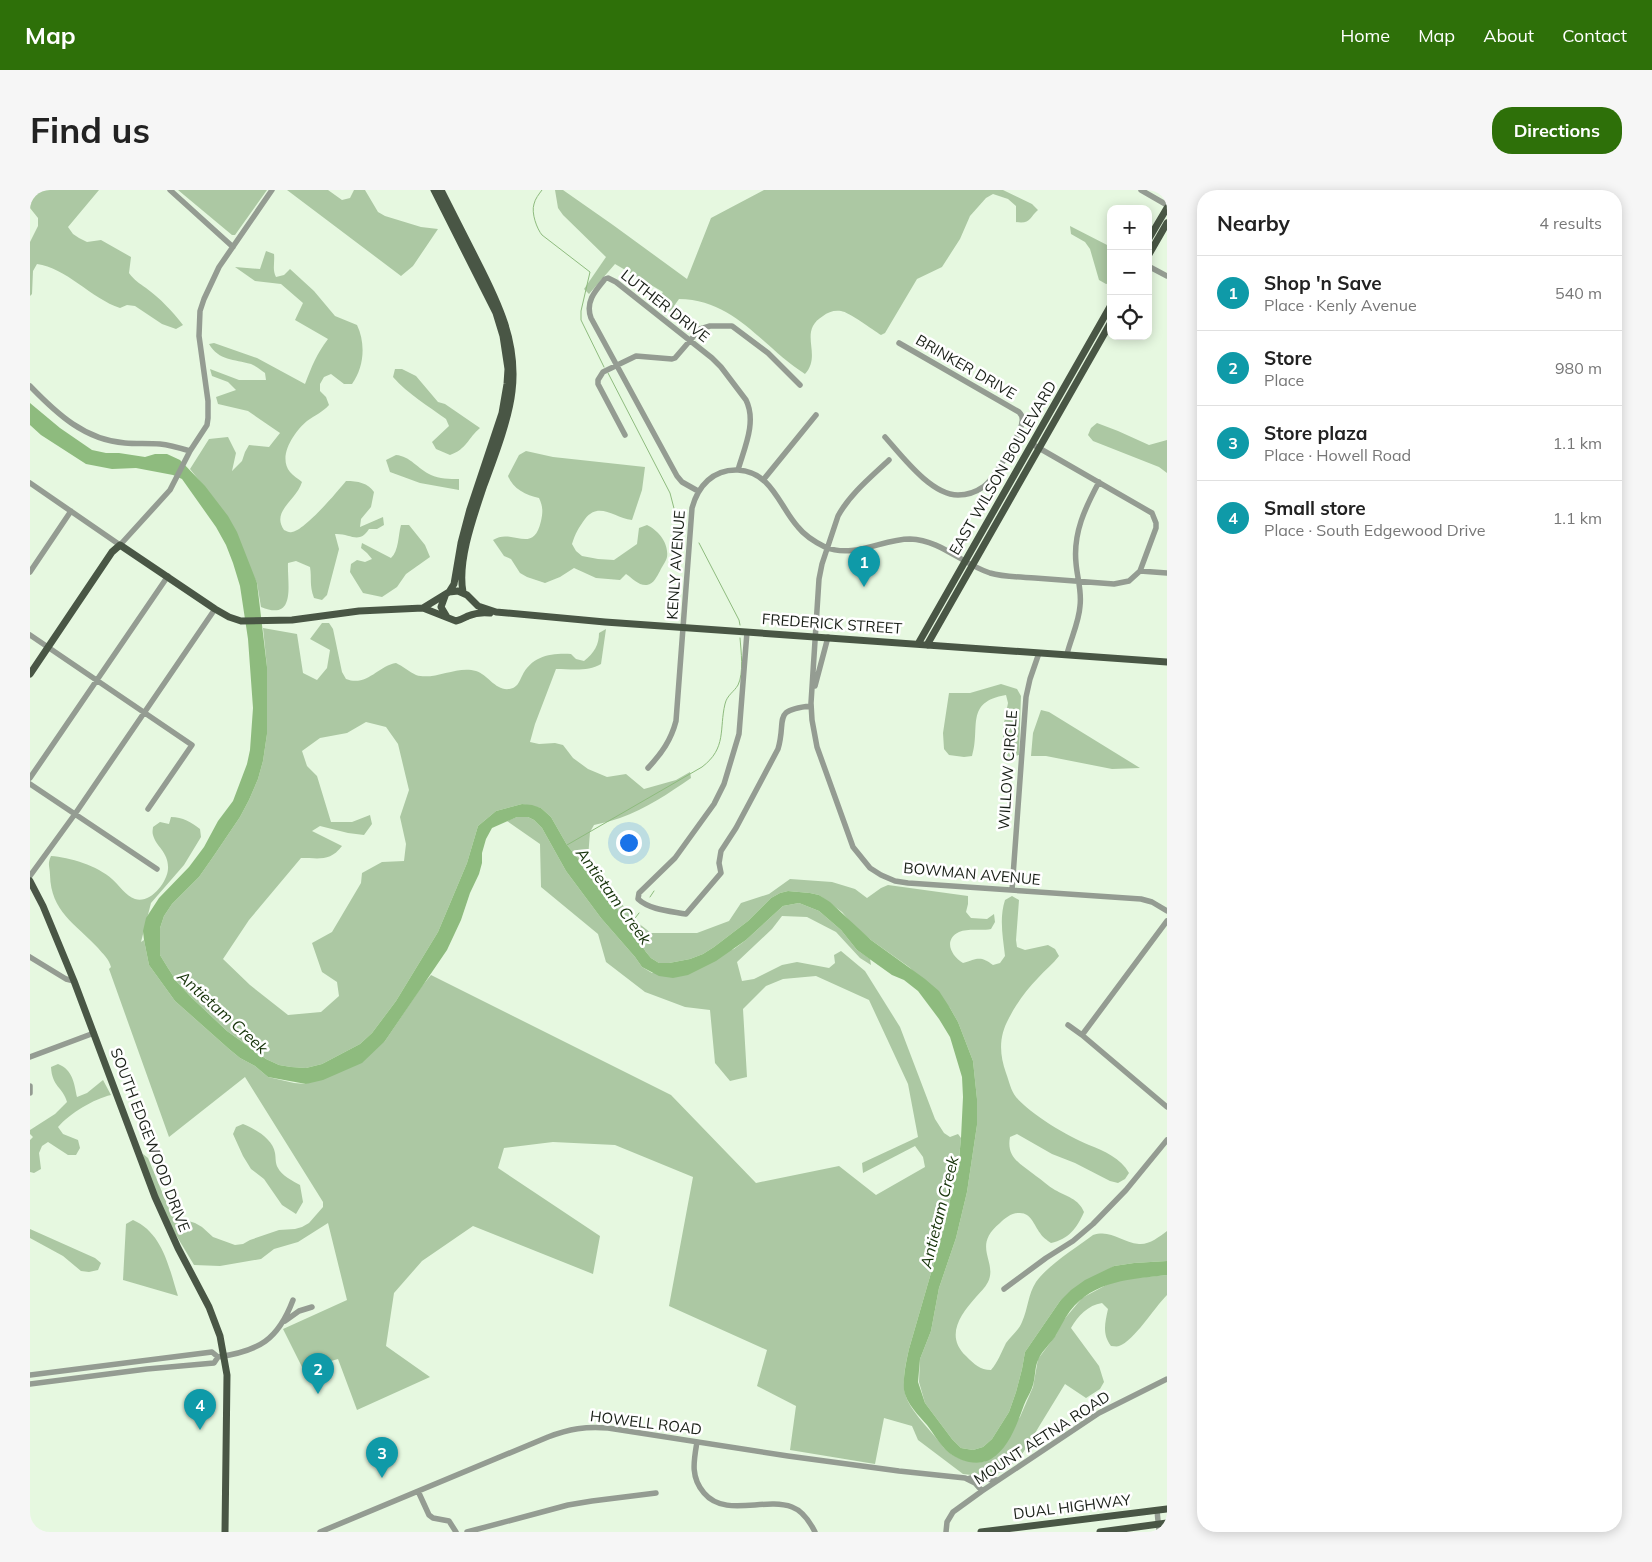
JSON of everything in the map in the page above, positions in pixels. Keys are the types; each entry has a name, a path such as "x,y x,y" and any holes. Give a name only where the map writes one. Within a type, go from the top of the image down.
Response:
{"main road":[{"path":"434,190 496,313 503,336 508,369 502,413 470,509 461,543 454,584 441,607 447,617"},
{"path":"441,190 501,310 513,364 512,392 504,428 478,502 468,539 462,580 463,592"},
{"path":"1152,233 1167,206"},
{"path":"1151,250 1167,222"},
{"name":"EAST WILSON BOULEVARD","path":"918,644 1107,312"},
{"name":"EAST WILSON BOULEVARD","path":"927,645 1107,329"},
{"path":"30,674 112,552 120,545 215,609 241,621 292,620 360,611 423,608 456,620 465,617 471,609 470,599 463,592 453,591 423,608"},
{"path":"940,623 939,617 949,599 946,595"},
{"name":"FREDERICK STREET","path":"470,599 478,606 496,612"},
{"name":"FREDERICK STREET","path":"465,617 482,612 496,612 684,628 1167,662"},
{"name":"SOUTH EDGEWOOD DRIVE","path":"30,881 43,906 74,981 154,1197 212,1314 220,1336 221,1357 227,1375 225,1532"},
{"name":"DUAL HIGHWAY","path":"981,1532 1167,1509"},
{"name":"DUAL HIGHWAY","path":"1100,1532 1159,1528 1167,1524"}],"street":[{"path":"170,190 233,247"},
{"path":"30,483 120,545 166,495 189,453 203,433 208,418 208,401 199,336 200,311 204,298 213,277 272,190"},
{"path":"1141,190 1167,206"},
{"path":"1152,268 1167,276"},
{"name":"LUTHER DRIVE","path":"698,491 682,482 677,476 588,312 592,296 605,279 612,279 689,340 720,367 739,390 749,405 750,413 749,428 738,470"},
{"path":"625,435 598,384 598,380 603,372 636,356 675,358 689,340 704,327 732,326 768,354 800,385"},
{"name":"BRINKER DRIVE","path":"885,437 935,488 949,494 958,495 976,491 990,481 1017,436 1022,424 1022,415 1019,412 899,343"},
{"path":"30,386 57,413 91,436 112,442 159,444 189,453"},
{"path":"764,480 816,414"},
{"path":"738,470 764,480 775,492 797,526 810,538 827,548 854,551 895,541 920,540 938,546 972,566 991,574 1114,584 1129,581 1140,571 1156,528 1155,518 1147,510 1032,444"},
{"name":"BOWMAN AVENUE","path":"889,460 842,508 821,570 811,704 812,720 817,746 853,847 870,868 895,881 1141,899 1152,902 1167,910"},
{"name":"KENLY AVENUE","path":"648,768 665,748 676,721 692,508 698,491 703,484 716,475 738,470"},
{"path":"1066,654 1080,612 1076,552 1078,530 1099,482"},
{"path":"30,572 71,511"},
{"path":"1140,571 1167,573"},
{"path":"30,778 168,576"},
{"path":"30,876 75,814 215,609"},
{"path":"747,632 739,734 724,784 714,804 675,858 639,893 638,899 652,907 686,914 721,873 719,863 721,851 736,828 778,750 783,717 790,709 811,704 828,637"},
{"path":"30,635 192,745 148,809"},
{"name":"WILLOW CIRCLE","path":"1012,890 1026,697 1039,653"},
{"path":"30,784 157,869"},
{"path":"1082,1035 1167,921"},
{"path":"30,957 66,979 74,981"},
{"path":"1068,1025 1167,1107"},
{"path":"30,1057 94,1034"},
{"path":"30,1086 30,1093"},
{"path":"1004,1288 1073,1241 1093,1224 1126,1190 1167,1140"},
{"path":"284,1323 293,1300"},
{"path":"30,1384 214,1362 221,1357 258,1346 274,1335 294,1314 312,1306"},
{"path":"30,1376 212,1352 221,1357"},
{"path":"40,1374 41,1382"},
{"name":"MOUNT AETNA ROAD","path":"946,1532 947,1522 953,1512 982,1491 1099,1413 1167,1380"},
{"name":"HOWELL ROAD","path":"320,1532 548,1437 575,1428 608,1428 797,1458 899,1471 998,1480"},
{"path":"697,1442 694,1475 700,1488 710,1499 733,1506 772,1504 792,1507 803,1515 815,1532"},
{"path":"965,1478 975,1483 982,1491"},
{"path":"418,1492 429,1516 449,1521 456,1532"},
{"path":"467,1532 574,1504 656,1493"},
{"path":"1157,1510 1159,1528"}],"shaded area":[{"path":"30,190 99,190 68,227 73,234 87,242 101,240 131,257 129,273 161,301 183,325 176,329 162,324 135,306 127,305 120,308 110,304 58,271 37,264 33,271 32,294 30,296 30,242 38,226 38,218 30,208"},
{"path":"178,190 267,190 235,235 232,235"},
{"path":"287,190 328,190 342,200 350,198 354,190 365,190 378,212 385,216 421,227 438,229 413,266 401,276"},
{"path":"555,190 563,190 687,279 711,218 764,190 1003,190 1032,204 1038,210 1029,220 1016,222 1016,206 1008,199 993,194 986,198 970,216 960,239 942,267 917,279 885,333 881,335 841,311 829,312 816,322 811,336 812,359 805,374 733,316 717,307 699,301 679,299 674,306 686,315 688,320 684,320 655,303 663,292 615,264 589,294 584,289 606,257 563,215 558,208"},
{"path":"1070,226 1107,245 1107,284 1099,280 1090,249 1085,242 1071,234"},
{"path":"266,251 274,254 276,277 284,275 290,269 314,291 335,316 357,325 363,348 359,370 352,384 344,384 331,374 324,377 320,384 320,391 326,397 329,405 302,425 289,444 285,459 287,466 291,473 302,482 295,495 282,511 280,517 284,530 291,532 304,525 346,481 362,483 369,486 374,492 371,507 361,519 360,527 383,517 384,525 377,529 369,529 365,534 358,537 335,534 339,549 327,595 322,600 314,598 312,593 310,567 296,561 288,563 288,598 285,605 280,609 272,610 261,607 257,583 215,500 190,469 209,439 228,437 236,453 232,471 242,461 249,445 269,447 280,433 248,411 218,404 216,397 236,390 228,382 212,376 210,369 239,380 266,380 265,373 251,364 217,354 209,344 214,343 257,358 305,384 317,356 328,339 295,320 303,303 281,284 255,281 235,267 260,269"},
{"path":"395,369 402,369 416,376 438,402 445,404 480,428 460,450 450,455 436,449 432,442 449,426 446,419 405,389 393,377"},
{"name":"Antietam Creek","path":"30,403 60,428 92,450 145,457 155,454 167,454 180,460 205,486 228,516 237,532 257,583 267,667 267,734 258,779 240,817 199,877 172,904 164,916 160,928 160,955 177,982 227,1031 266,1059 279,1065 291,1067 306,1068 322,1064 360,1044 372,1033 396,1001 438,932 467,863 478,826 496,811 522,804 532,805 541,808 551,817 567,845 613,902 646,952 659,963 690,959 703,954 748,921 771,898 780,893 788,891 810,893 819,895 830,902 871,940 939,991 958,1022 973,1061 977,1099 977,1125 967,1192 956,1238 939,1288 931,1331 920,1359 918,1382 925,1403 961,1448 973,1450 983,1447 992,1439 1009,1412 1016,1392 1025,1352 1060,1301 1071,1290 1085,1280 1114,1266 1167,1261 1167,1275 1114,1283 1090,1293 1080,1301 1070,1311 1055,1337 1042,1352 1036,1365 1031,1390 1012,1435 1003,1449 991,1459 980,1463 969,1462 952,1455 942,1446 910,1404 904,1390 909,1349 944,1228 959,1159 961,1138 962,1077 950,1037 939,1019 918,991 857,950 841,930 819,911 799,903 783,906 746,940 716,961 688,975 673,978 659,976 642,967 601,918 566,871 542,828 528,817 517,817 492,828 482,853 479,874 447,950 385,1041 362,1063 323,1080 306,1084 268,1077 255,1066 240,1058 175,1001 149,965 143,931 146,918 159,898 189,867 233,801 247,764 253,708 248,639 240,586 233,563 216,527 182,479 173,475 136,468 112,469 86,464 41,435 30,425"},
{"path":"1097,423 1149,445 1167,440 1167,473 1159,467 1093,441 1088,435 1091,428"},
{"path":"526,451 553,457 645,467 642,490 632,520 607,512 596,511 585,519 572,544 582,556 614,560 637,544 639,528 647,525 662,538 667,552 666,561 653,581 647,585 641,584 626,574 620,580 596,578 574,568 560,577 545,583 520,573 511,559 504,556 493,540 507,536 521,539 533,537 541,521 542,512 539,498 521,491 510,481 508,476 519,455"},
{"path":"396,455 410,460 434,476 459,479 459,490 420,483 390,472 386,460"},
{"path":"401,525 409,525 425,545 430,557 406,574 397,587 382,597 363,593 350,572 351,564 357,560 365,562 372,559 361,548 362,543 391,558 397,547"},
{"path":"322,623 329,623 333,629 342,672 346,679 353,681 366,678 396,663 413,674 423,676 461,670 476,671 498,686 507,689 516,686 526,669 542,657 556,654 571,654 576,659 584,661 595,648 599,633 606,629 601,664 585,669 556,669 530,742 563,745 573,758 588,769 607,777 626,774 644,789 676,780 690,772 691,778 657,800 630,814 594,825 590,832 588,858 633,919 651,933 697,933 729,921 741,903 769,894 790,879 832,882 855,889 867,898 888,885 968,896 966,912 971,918 987,919 994,914 995,922 991,929 959,932 954,935 950,943 952,952 963,963 981,959 993,965 1000,963 1005,956 1002,921 1005,900 1012,896 1019,900 1017,947 1025,950 1048,945 1055,949 1059,956 1026,992 1015,1007 1003,1031 1001,1052 1011,1089 1030,1111 1071,1137 1112,1156 1129,1173 1125,1179 1118,1183 1110,1181 1075,1163 1052,1154 1017,1134 1010,1137 1010,1150 1016,1160 1052,1188 1076,1201 1084,1212 1068,1236 1051,1243 1042,1236 1027,1215 1011,1214 1000,1223 987,1239 986,1247 990,1267 988,1282 960,1318 957,1326 956,1341 966,1356 975,1364 980,1368 991,1370 998,1361 1006,1343 1021,1325 1031,1291 1036,1282 1055,1263 1093,1235 1111,1235 1133,1243 1143,1244 1154,1240 1167,1231 1167,1261 1114,1266 1060,1301 1025,1352 1016,1392 1009,1412 992,1439 983,1447 973,1450 961,1448 925,1403 919,1382 920,1359 931,1331 939,1288 956,1238 967,1192 977,1125 977,1099 973,1061 958,1022 950,1008 909,967 871,940 853,925 842,912 819,895 810,893 788,891 780,893 771,898 748,921 703,954 690,959 659,963 646,952 613,902 567,845 551,817 541,808 522,804 496,811 478,826 467,863 438,932 396,1001 372,1033 360,1044 322,1064 306,1068 291,1067 279,1065 266,1059 227,1031 177,982 160,955 160,928 164,916 172,904 199,877 240,817 258,779 267,734 267,667 263,628 297,634 303,673 317,680 327,668 330,650 310,639","holes":["366,722 386,727 398,744 409,790 400,817 406,844 404,861 382,862 362,873 361,883 332,932 312,943 322,972 337,982 339,996 321,1012 288,1015 250,985 223,959 249,920 301,858 328,857 333,855 342,846 312,831 320,826 364,835 372,824 370,815 352,822 331,822 317,776 307,766 302,751 320,738 347,733"]},
{"path":"1001,684 1017,689 1021,696 1019,755 1010,757 1003,753 1003,728 1008,703 1006,695 993,698 979,710 972,756 949,755 944,749 943,733 949,693 970,693"},
{"path":"1041,710 1049,712 1140,768 1112,769 1046,756 1031,756 1033,733"},
{"path":"171,817 183,819 193,824 200,829 201,837 184,865 151,903 141,942 144,940 149,965 175,1001 240,1058 255,1066 268,1077 306,1084 385,1041 431,975 671,1095 756,1183 839,1166 876,1195 925,1167 923,1157 915,1146 863,1173 862,1163 918,1137 908,1084 869,1000 816,976 783,979 766,986 743,1009 747,1077 730,1081 715,1063 710,1010 685,1007 645,992 606,962 598,934 541,887 540,844 507,821 517,817 528,817 542,828 566,871 601,918 642,967 652,973 734,949 783,906 799,903 819,911 841,930 857,950 870,959 871,965 860,958 836,932 807,917 782,916 772,929 737,962 742,981 754,979 782,965 797,962 829,968 835,963 834,955 841,951 865,971 900,1027 935,1119 944,1133 950,1137 958,1134 961,1138 959,1159 944,1228 909,1349 904,1382 905,1393 911,1407 944,1448 957,1458 973,1462 984,1462 1020,1417 1033,1387 1038,1359 1056,1335 1062,1322 1082,1298 1110,1283 1125,1279 1167,1275 1167,1295 1131,1338 1118,1346 1111,1346 1106,1337 1105,1324 1108,1309 1102,1303 1092,1306 1080,1315 1071,1328 1099,1366 1104,1382 1100,1389 1086,1398 1065,1384 1021,1456 1003,1472 980,1476 963,1474 918,1440 912,1426 884,1418 875,1464 790,1450 796,1406 757,1386 767,1350 669,1306 693,1177 615,1145 553,1142 504,1148 498,1168 600,1236 593,1274 473,1226 422,1261 394,1293 386,1346 430,1377 357,1410 338,1359 303,1369 283,1329 347,1300 328,1223 298,1242 274,1249 261,1259 220,1266 194,1265 173,1230 145,1168 143,1154 148,1158 172,1216 195,1223 213,1237 235,1245 243,1244 279,1230 302,1227 309,1223 323,1207 323,1202 245,1077 169,1137 109,969 111,967 109,962 98,948 66,916 60,908 51,888 49,862 51,856 75,860 99,870 135,899 141,900 152,895 165,880 168,869 166,858 153,835 153,827 160,822 169,824"},
{"path":"58,1064 70,1073 77,1097 87,1093 103,1080 111,1095 83,1107 58,1127 63,1134 78,1140 80,1148 76,1155 68,1155 48,1142 42,1146 39,1153 41,1169 34,1173 30,1172 30,1140 33,1137 30,1134 30,1130 55,1114 67,1102 53,1079 51,1067"},
{"path":"243,1124 258,1132 271,1143 274,1148 276,1164 280,1171 300,1185 303,1202 296,1214 282,1205 264,1179 251,1169 243,1156 233,1134 236,1127"},
{"path":"133,1220 151,1233 158,1242 168,1263 178,1296 123,1280 126,1224"},
{"path":"30,1229 95,1258 101,1263 98,1270 81,1271 63,1256 30,1238"}],"waterway":[{"path":"542,190 535,200 533,208 535,221 540,232 590,272 581,311 581,320 604,367"},
{"path":"608,373 670,493 676,516 683,529"},
{"path":"699,543 740,625"},
{"path":"567,845 702,767 710,760 721,738 726,701 740,680 742,662 740,638"},
{"path":"650,897 654,891"},
{"path":"629,926 639,913"}],"place":[{"name":"Shop 'n Save","path":"864,587"},
{"name":"Store","path":"318,1394"},
{"name":"Small store","path":"200,1430"},
{"name":"Store plaza","path":"382,1478"}]}
